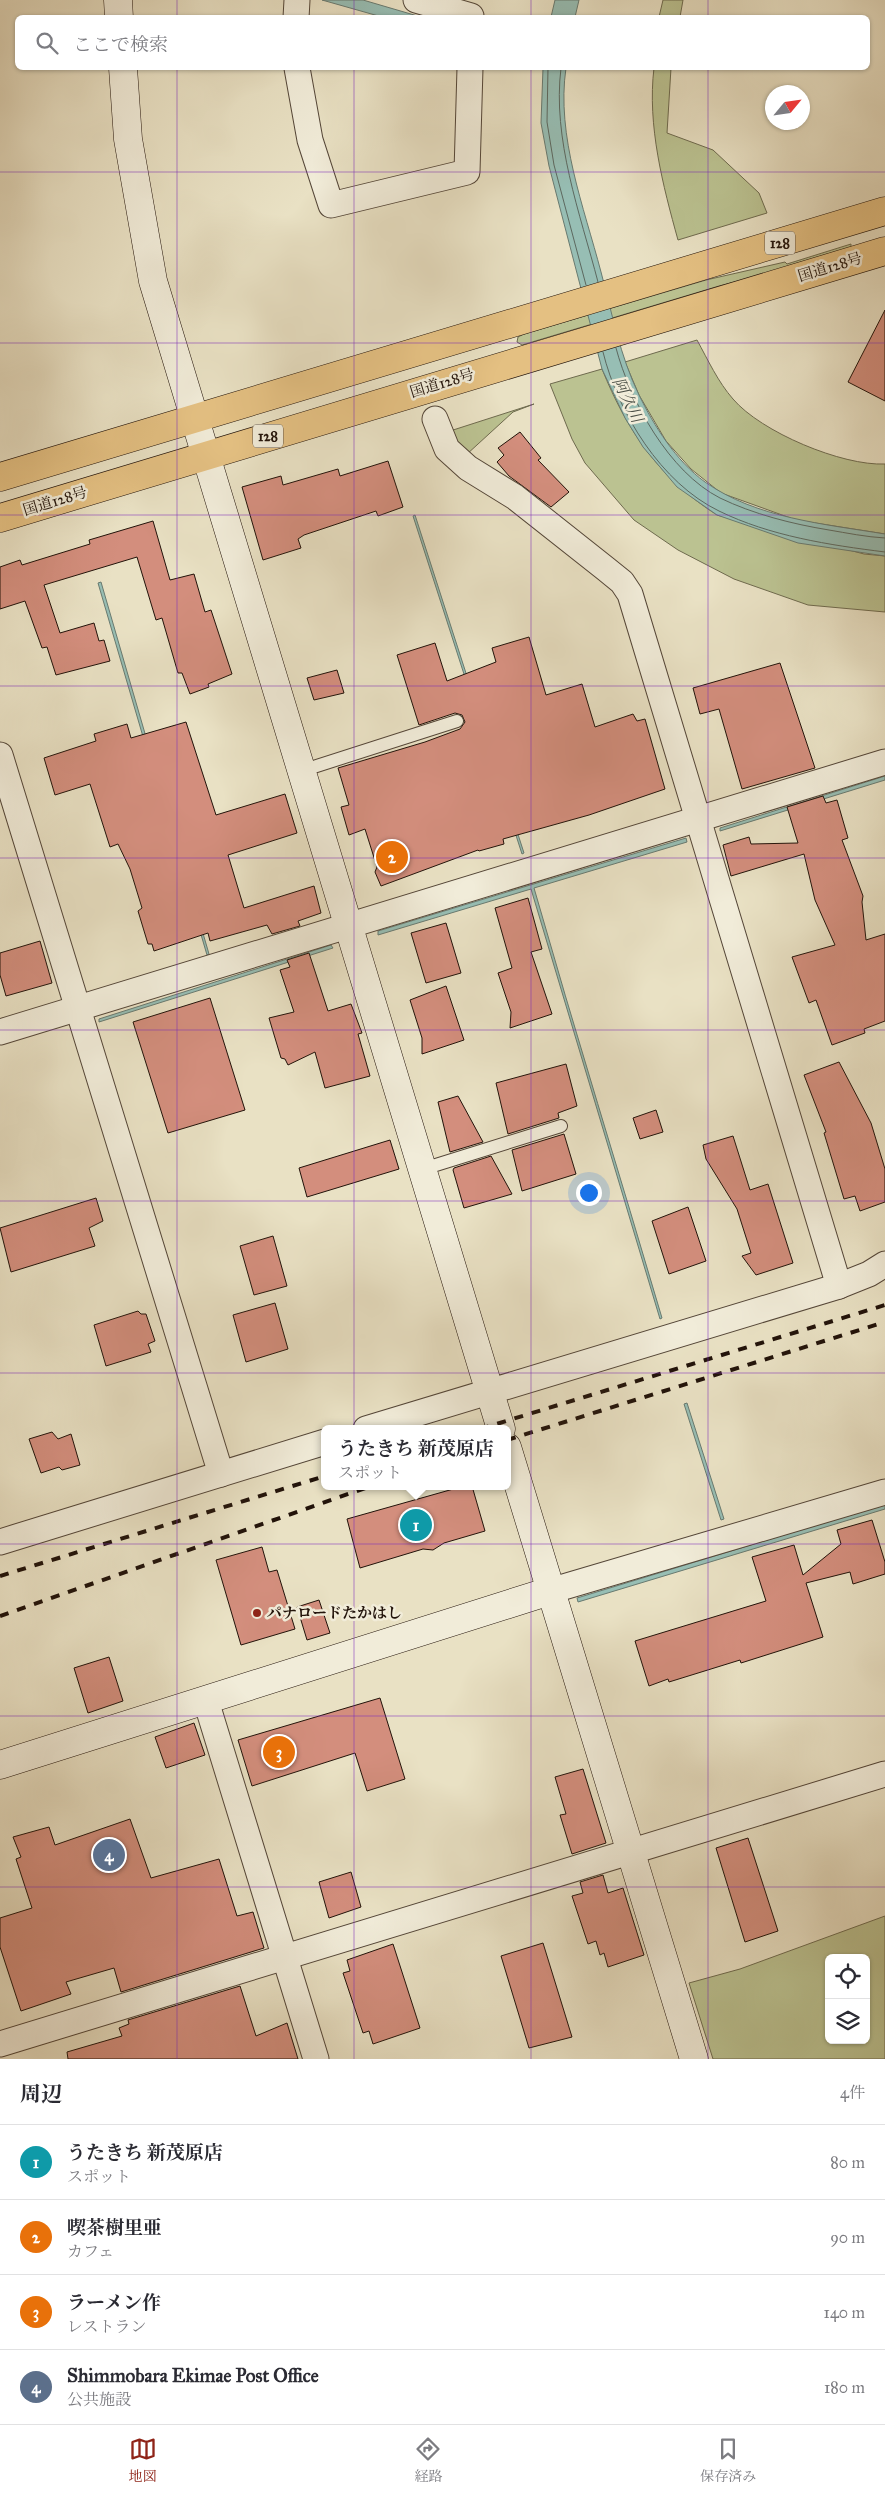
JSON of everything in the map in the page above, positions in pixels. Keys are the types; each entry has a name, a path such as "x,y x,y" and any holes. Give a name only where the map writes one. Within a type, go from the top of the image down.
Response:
{"highway":[{"name":"128","path":"0,477 885,211"},
{"name":"国道128号","path":"0,518 538,354 885,251"}],"street":[{"path":"296,15 297,0"},
{"path":"416,0 472,11"},
{"path":"123,70 128,139 153,282 204,455 501,1425"},
{"path":"297,70 310,140 332,205 467,172 470,70"},
{"path":"435,419 447,449 468,468 515,496 606,569 626,588 635,607 659,695 839,1286"},
{"path":"0,756 221,1474"},
{"path":"0,1032 885,762"},
{"path":"379,1425 839,1286 869,1274 885,1264"},
{"path":"0,1542 321,1443"},
{"path":"511,1460 694,2059"},
{"path":"0,1765 550,1591 885,1492"},
{"path":"206,1701 316,2059"},
{"path":"0,2044 885,1774"}],"lane":[{"path":"301,771 457,721"},
{"path":"423,1169 561,1126"}],"green space":[{"path":"663,0 683,0 680,15 659,15"},
{"path":"654,70 671,70 667,133 713,150 759,193 767,213 678,240 658,155 652,90"},
{"path":"851,244 851,247 788,266 786,269 719,286 522,345 517,342 518,337 524,334 706,280 785,262 787,264"},
{"path":"697,340 714,371 733,399 763,423 782,435 825,453 867,463 885,464 885,534 796,520 721,493 691,469 666,441 639,395 625,362"},
{"path":"602,369 622,413 648,452 678,486 717,515 864,554 885,556 885,612 808,605 734,579 678,550 634,520 585,463 572,439 550,384"},
{"path":"534,404 513,412 466,455 450,431"},
{"path":"885,1916 885,2059 713,2059 689,1983 740,1969"}],"water":[{"path":"322,0 363,0 414,15 375,15"},
{"path":"555,0 579,0 575,15 551,15"},
{"name":"阿久川","path":"543,70 566,70 565,119 573,171 617,334 632,380 645,407 675,453 694,474 705,482 746,504 791,518 885,534 885,556 798,543 717,515 677,487 643,447 625,418 602,369 549,166 541,123"},
{"path":"415,515 524,853 522,854 413,516"},
{"path":"101,582 209,954 207,955 98,583"},
{"path":"885,776 885,780 720,831 720,828"},
{"path":"686,838 687,842 534,888 662,1318 660,1319 531,889 378,935 378,931"},
{"path":"331,945 333,948 99,1022 99,1019"},
{"path":"687,1403 724,1519 721,1520 684,1404"},
{"path":"885,1504 885,1509 578,1602 577,1598"}],"building":[{"path":"885,310 885,401 848,382"},
{"path":"520,432 541,458 538,460 569,492 551,507 509,476 497,462 504,455 498,448"},
{"path":"388,461 403,507 378,516 376,511 304,535 298,539 301,548 263,560 242,487 281,476 283,485 338,469 340,476"},
{"path":"153,521 170,580 194,574 205,612 211,610 232,674 208,684 209,687 190,694 182,673 178,673 162,618 156,620 137,557 44,585 60,633 94,623 99,641 104,640 110,661 56,675 47,647 42,648 25,601 0,609 0,567 20,560 22,565 90,544 89,540"},
{"path":"529,637 546,695 582,684 595,727 633,714 637,721 645,719 665,789 589,815 503,839 504,844 478,850 381,886 375,872 377,867 365,829 349,835 341,807 349,805 338,768 425,742 460,729 465,722 462,715 455,713 419,725 397,655 435,643 447,681 496,662 492,648"},
{"path":"780,663 815,768 742,789 719,709 700,714 693,688"},
{"path":"337,670 344,693 314,700 307,678"},
{"path":"186,722 216,815 285,794 297,833 228,855 244,908 314,886 321,913 298,921 300,926 272,934 267,925 210,941 208,933 154,951 152,944 148,944 138,911 142,908 130,869 118,844 110,847 90,784 55,795 44,758 96,741 94,734 127,724 131,738"},
{"path":"823,796 826,803 837,800 848,838 842,840 863,896 866,940 885,934 885,1021 864,1029 865,1033 832,1045 816,1000 809,1003 792,957 835,945 815,900 804,854 731,876 723,845 749,837 751,844 798,843 787,807"},
{"path":"528,898 542,949 531,952 552,1014 510,1028 511,1012 498,973 512,968 495,908"},
{"path":"446,923 461,973 426,983 411,933"},
{"path":"40,941 52,983 6,996 0,975 0,953"},
{"path":"309,953 328,1011 351,1004 362,1033 358,1034 370,1076 325,1088 315,1052 288,1065 285,1059 281,1058 269,1018 294,1012 280,970 290,967 287,960"},
{"path":"446,986 464,1040 422,1054 422,1038 410,1000"},
{"path":"210,998 245,1110 168,1133 133,1022"},
{"path":"839,1062 871,1123 885,1169 885,1202 860,1211 855,1196 844,1199 824,1133 826,1132 804,1075"},
{"path":"566,1064 577,1106 558,1113 559,1118 508,1134 496,1083"},
{"path":"458,1096 483,1142 450,1152 438,1102"},
{"path":"656,1110 663,1132 640,1139 633,1118"},
{"path":"564,1134 576,1174 522,1191 512,1150"},
{"path":"733,1136 750,1190 768,1184 793,1263 756,1275 742,1256 751,1253 737,1209 706,1159 703,1145"},
{"path":"390,1140 399,1169 307,1197 299,1168"},
{"path":"491,1156 512,1194 464,1208 454,1168"},
{"path":"96,1198 103,1221 89,1228 95,1246 11,1272 0,1228"},
{"path":"688,1207 706,1261 669,1274 652,1221"},
{"path":"273,1236 287,1286 254,1295 240,1246"},
{"path":"275,1303 288,1349 246,1362 233,1315"},
{"path":"138,1311 141,1314 146,1314 155,1341 148,1344 151,1352 106,1366 94,1325"},
{"path":"52,1432 58,1439 71,1434 80,1465 62,1470 59,1467 41,1473 29,1439"},
{"path":"450,1490 473,1490 485,1531 444,1543 433,1550 423,1549 360,1568 347,1519"},
{"path":"872,1520 885,1562 885,1574 853,1584 850,1572 806,1583 823,1637 741,1663 740,1660 669,1682 668,1679 649,1686 635,1641 766,1601 752,1557 794,1545 803,1575 841,1544 837,1530"},
{"name":"パナロードたかはし","path":"262,1547 269,1572 277,1570 295,1629 241,1645 216,1560"},
{"path":"319,1600 330,1633 307,1640 297,1607"},
{"path":"109,1657 123,1701 88,1713 74,1668"},
{"path":"380,1698 405,1779 367,1791 355,1753 252,1786 238,1740"},
{"path":"194,1723 205,1755 166,1768 155,1737"},
{"path":"583,1769 606,1843 572,1854 560,1815 566,1814 555,1777"},
{"path":"130,1819 151,1878 219,1859 237,1916 253,1912 264,1948 121,1992 114,1968 66,1982 71,1994 21,2011 0,1947 0,1918 32,1908 16,1859 21,1857 13,1837 49,1827 55,1845"},
{"path":"748,1838 778,1931 745,1942 716,1848"},
{"path":"351,1872 361,1907 329,1918 319,1882"},
{"path":"603,1875 608,1893 623,1888 644,1955 608,1967 604,1953 600,1955 596,1941 588,1944 572,1896 583,1893 580,1882"},
{"path":"543,1943 572,2037 529,2048 501,1956"},
{"path":"393,1944 420,2028 373,2044 369,2031 363,2033 343,1973 350,1971 347,1960"},
{"path":"240,1986 256,2036 287,2023 298,2059 68,2059 67,2052 122,2036 119,2028 129,2024 128,2020"}],"railway":[{"path":"493,1425 885,1305"},
{"path":"511,1439 885,1322"},
{"path":"0,1576 321,1477"},
{"path":"0,1616 360,1490"}],"place":[{"name":"喫茶樹里亜","path":"392,857"},
{"name":"うたきち 新茂原店","path":"416,1525"},
{"name":"パナロードたかはし","path":"257,1613"},
{"name":"ラーメン作","path":"279,1752"},
{"name":"Shimmobara Ekimae Post Office","path":"109,1855"}]}
